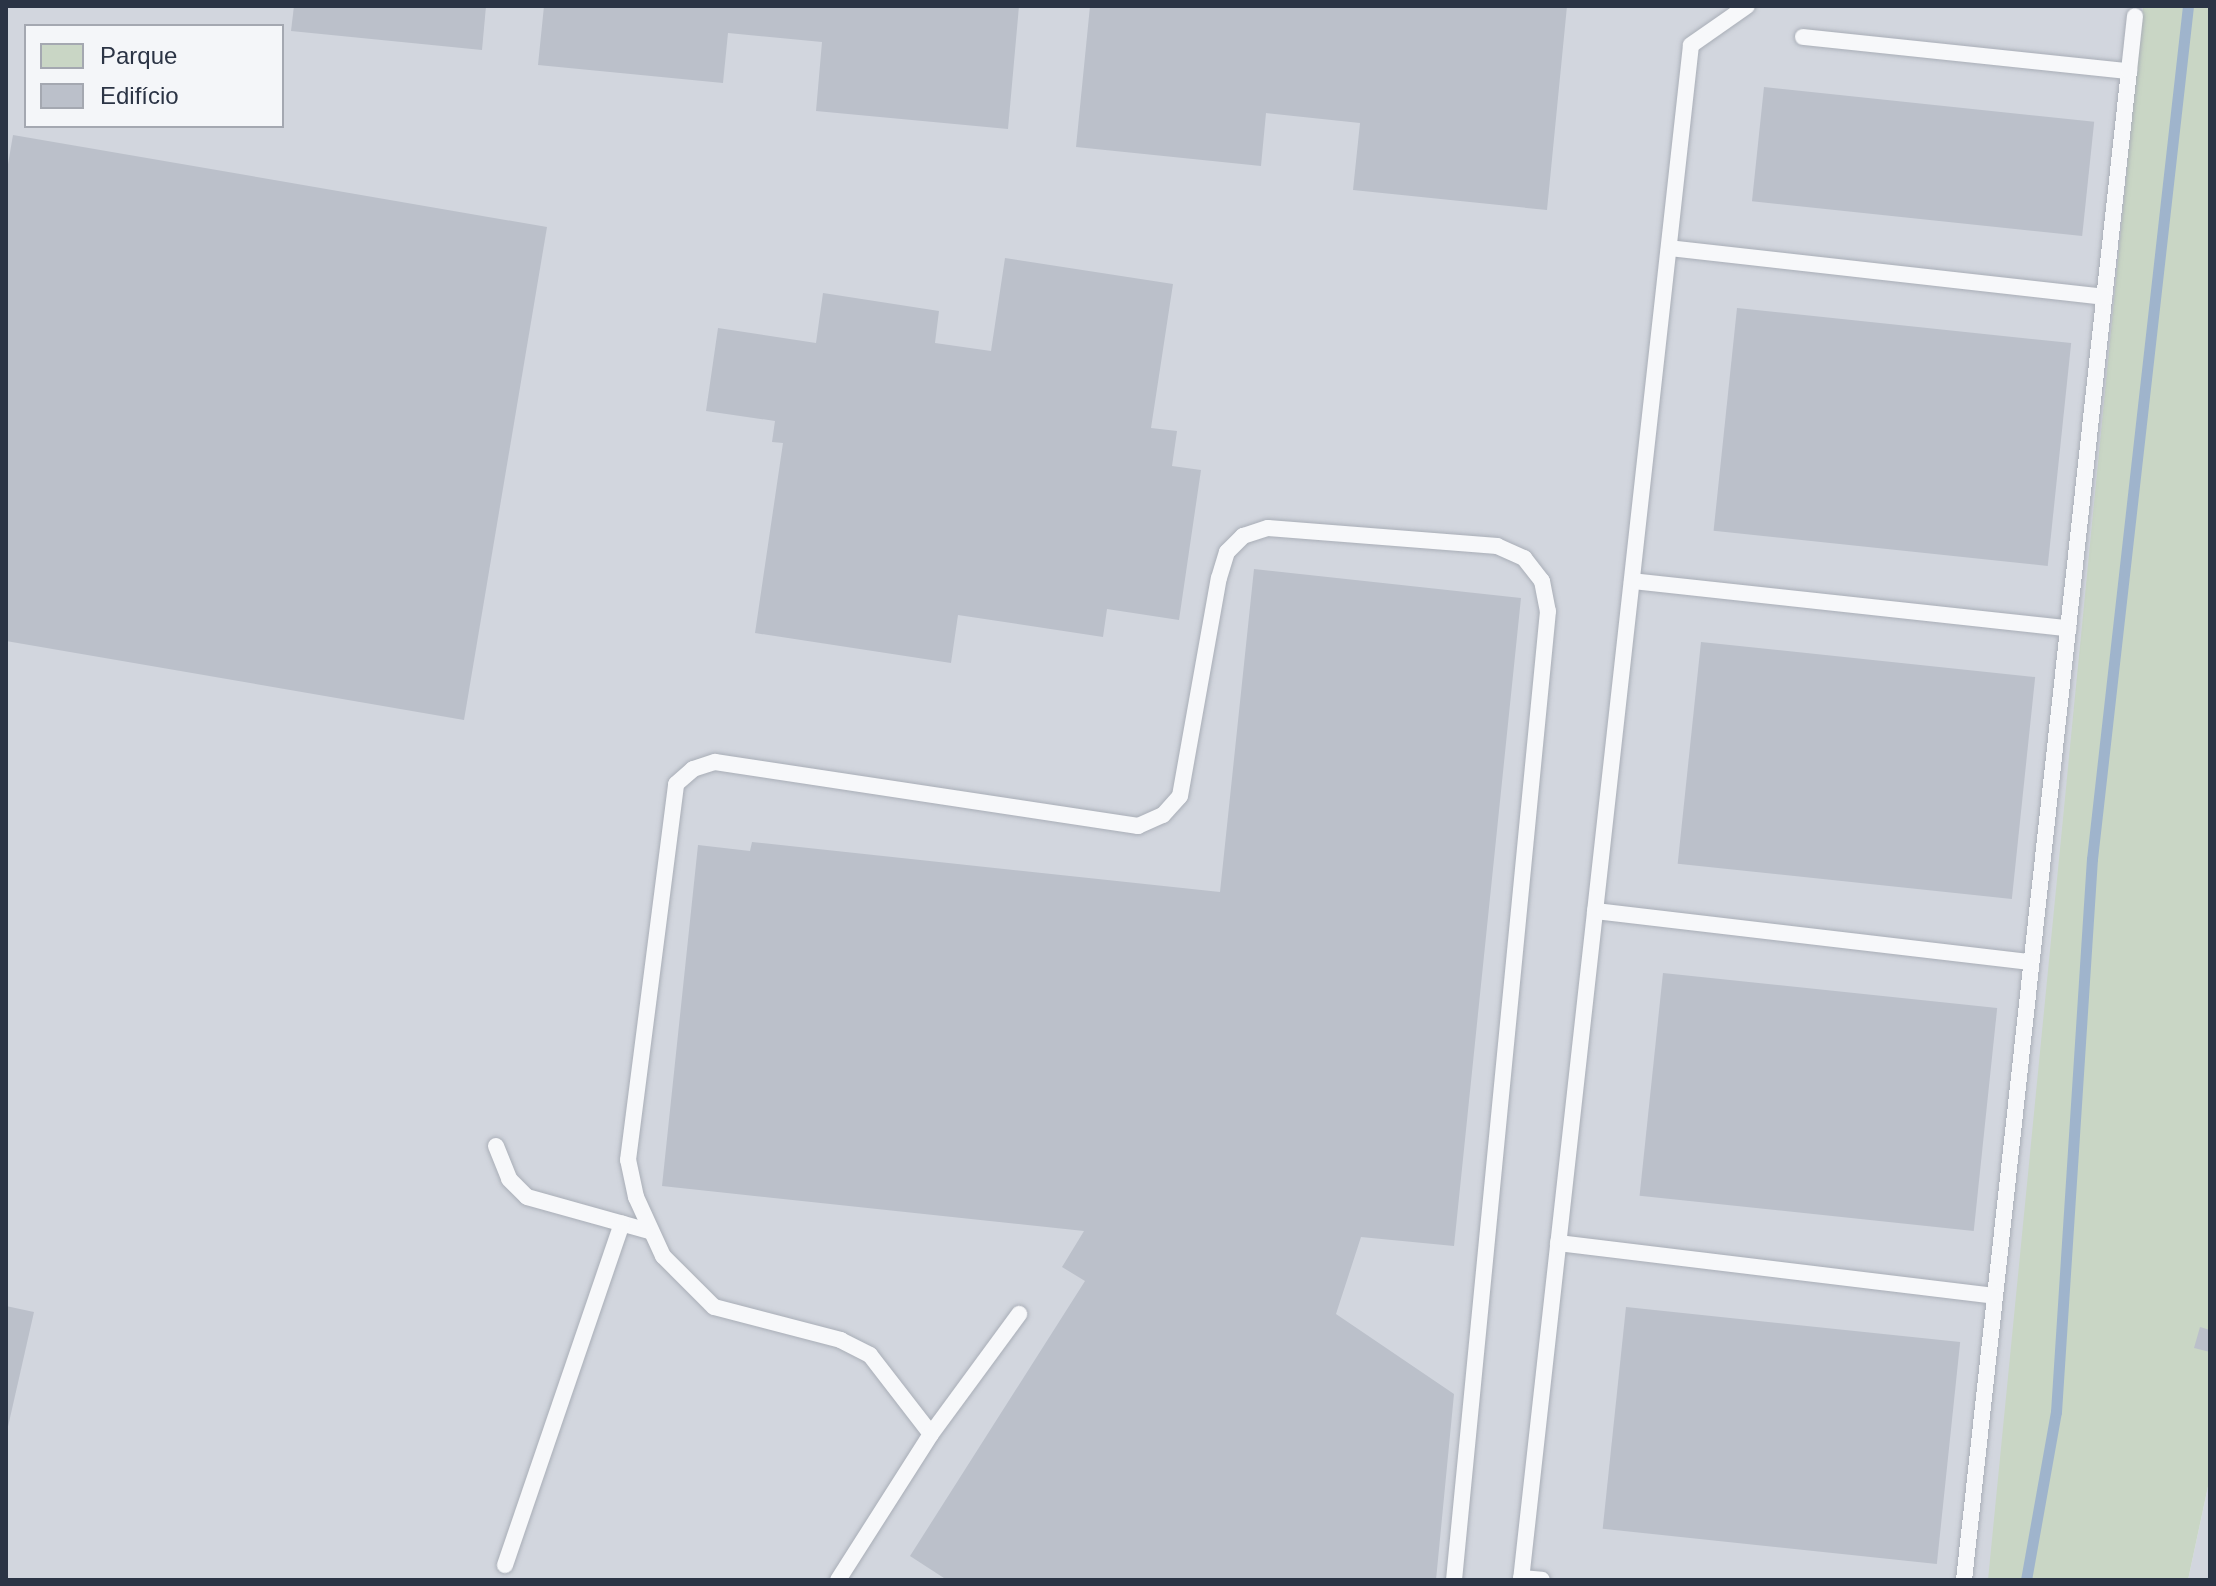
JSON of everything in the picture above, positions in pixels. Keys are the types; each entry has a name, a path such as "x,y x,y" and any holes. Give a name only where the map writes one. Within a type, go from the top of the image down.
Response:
{"lane":[{"path":"1542,1580 1521,1579 1691,45 1747,6"},
{"path":"1964,1580 2135,16"},
{"path":"1803,37 2129,71"},
{"path":"1669,248 2104,297"},
{"path":"931,1434 870,1355 841,1340 734,1316 714,1307 663,1256 649,1231 628,1160 676,784 693,769 715,762 1138,826 1163,815 1180,796 1219,578 1227,552 1243,536 1268,528 1497,546 1524,558 1542,581 1548,611 1454,1580"},
{"path":"1632,581 2068,628"},
{"path":"1595,911 2031,962"},
{"path":"496,1146 509,1179 527,1197 649,1231"},
{"path":"505,1565 622,1223"},
{"path":"1558,1243 1995,1296"},
{"path":"838,1580 931,1434 1019,1314"}],"shaded area":[{"path":"6,6 2143,6 2019,1580 6,1580"},
{"path":"2210,1477 2210,1580 2188,1580"}],"green space":[{"path":"2143,6 2210,6 2210,1477 2188,1580 1988,1580"}],"building":[{"path":"294,6 486,6 482,50 291,31"},
{"path":"544,6 1019,6 1008,129 816,111 822,42 728,33 723,83 538,65"},
{"path":"1090,6 1567,6 1547,210 1353,190 1360,123 1266,113 1261,166 1076,147"},
{"path":"1764,87 2094,122 2082,236 1752,201"},
{"path":"13,135 547,227 464,720 6,641 6,176"},
{"path":"1005,258 1173,284 1151,428 1177,431 1172,466 1201,470 1179,620 1107,609 1103,637 958,615 951,663 755,633 783,443 772,442 775,421 706,411 718,328 816,343 823,293 939,311 935,343 991,351"},
{"path":"1737,308 2071,343 2048,566 1714,531"},
{"path":"1254,569 1521,598 1454,1246 1361,1237 1336,1314 1454,1394 1436,1580 947,1580 910,1556 1085,1281 1062,1267 1084,1231 662,1186 698,845 750,851 752,842 1220,892"},
{"path":"1701,642 2035,677 2012,899 1678,864"},
{"path":"1663,973 1997,1008 1974,1231 1640,1196"},
{"path":"6,1306 34,1312 7,1431 6,1431"},
{"path":"1626,1307 1960,1342 1937,1564 1603,1529"},
{"path":"2200,1327 2210,1330 2210,1352 2194,1348"}],"waterway":[{"path":"2026,1580 2056,1412 2092,859 2188,6"}]}
